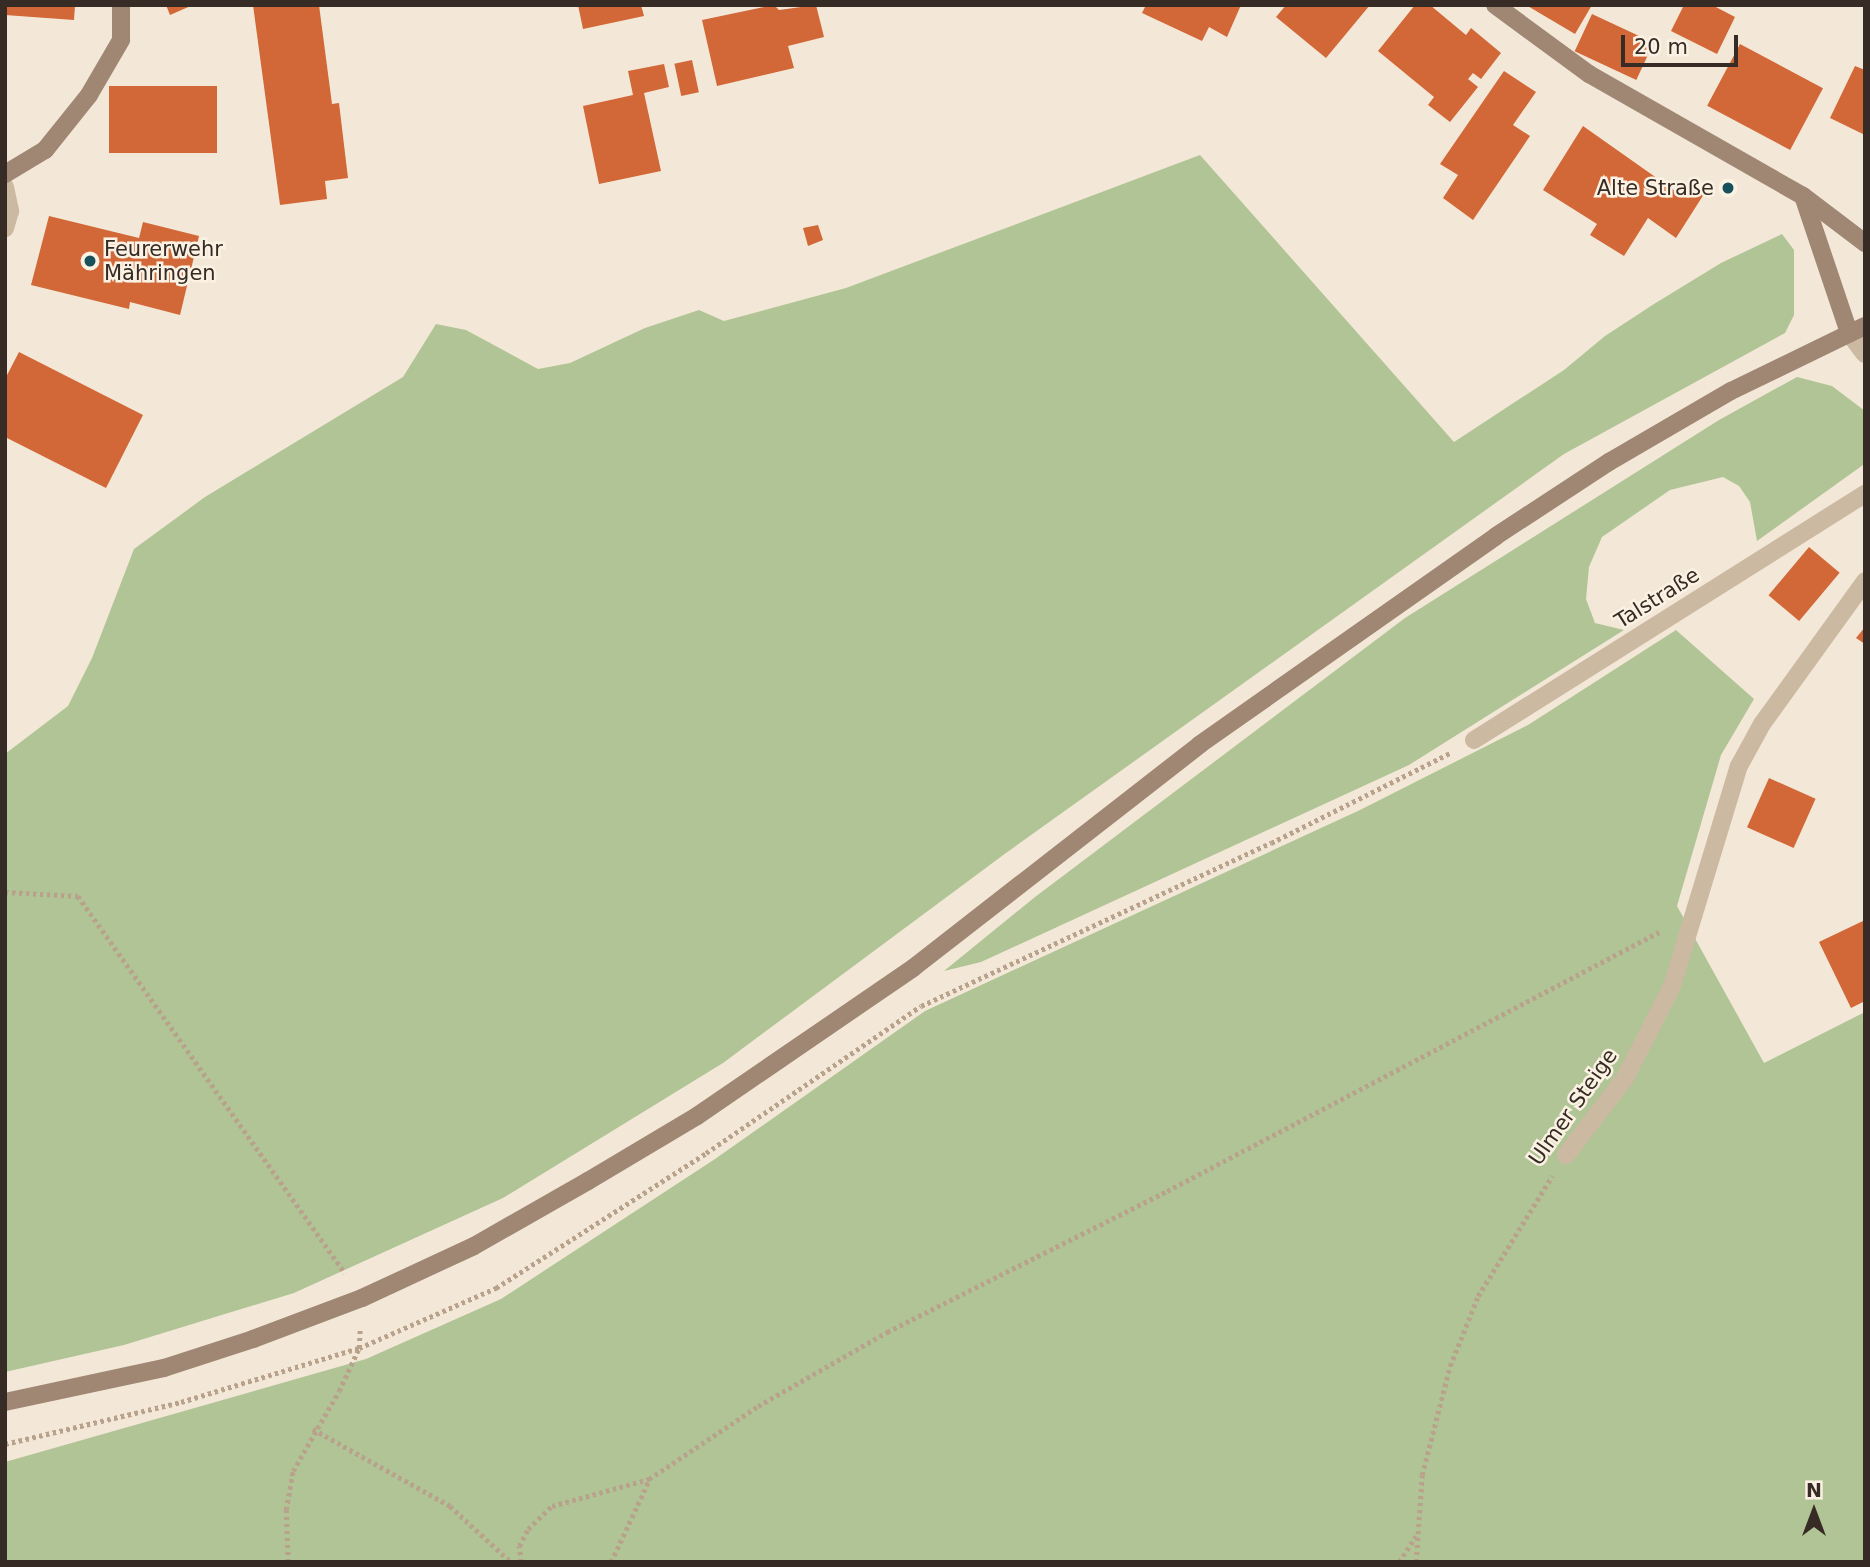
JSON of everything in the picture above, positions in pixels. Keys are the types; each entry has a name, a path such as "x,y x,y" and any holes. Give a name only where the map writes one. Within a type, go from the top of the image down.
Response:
{"street":[{"path":"5,174 45,150 89,95 121,40 121,5"},
{"path":"1495,5 1589,74 1803,196 1865,243"},
{"path":"5,187 10,211 5,228"},
{"path":"1803,196 1865,354"},
{"path":"5,1402 164,1368 362,1298 474,1246 697,1116 913,968 1199,745 1360,629 1609,462 1731,391 1857,329"},
{"name":"Talstraße","path":"1474,740 1865,494"},
{"name":"Ulmer Steige","path":"1566,1155 1625,1078 1672,986 1739,766 1762,724 1865,581"}],"path":[{"path":"5,892 78,896 362,1298 359,1348 339,1391 313,1429 293,1471 284,1545 288,1562"},
{"path":"521,1562 519,1546 528,1529 552,1506 649,1479 758,1406 887,1332 1167,1191 1693,913"},
{"name":"Ulmer Steige","path":"1416,1562 1422,1475 1450,1366 1478,1296 1521,1222 1566,1155"},
{"path":"313,1429 450,1506 511,1562"},
{"path":"611,1562 649,1479"},
{"path":"1399,1562 1416,1535"}],"green space":[{"path":"1200,155 1454,442 1564,370 1605,336 1654,304 1721,263 1782,234 1794,250 1794,315 1785,333 1564,454 1006,853 723,1063 503,1198 294,1293 124,1345 5,1372 5,754 68,706 92,658 134,549 205,497 403,377 436,324 466,330 538,369 570,363 645,328 699,310 724,321 846,288"},
{"path":"1797,377 1832,386 1865,411 1865,459 1863,465 1757,541 1750,502 1739,486 1723,477 1670,490 1602,537 1589,567 1586,599 1595,623 1624,630 1409,765 981,962 944,971 1035,897 1405,618 1719,420"},
{"path":"1676,630 1754,699 1721,755 1677,906 1764,1063 1865,1012 1865,1562 5,1562 5,1462 366,1359 501,1299 715,1159 925,1011 1360,810 1528,725"}],"building":[{"path":"5,5 75,5 74,20 5,15"},
{"path":"166,5 193,5 170,15"},
{"path":"253,5 319,5 332,104 339,103 348,178 325,181 327,199 280,205"},
{"path":"578,5 641,5 644,16 583,29"},
{"path":"774,5 779,10 816,5 824,37 788,46 794,68 717,86 702,20"},
{"path":"1146,5 1241,5 1227,37 1209,27 1202,41 1142,13"},
{"path":"1286,5 1370,5 1326,58 1276,17"},
{"path":"1415,5 1430,5 1466,35 1471,28 1501,53 1481,79 1473,73 1468,79 1478,87 1450,122 1428,105 1434,97 1378,51"},
{"path":"1526,5 1592,5 1575,34"},
{"path":"1684,5 1712,5 1735,17 1717,54 1671,31"},
{"path":"1592,14 1654,43 1636,80 1575,51"},
{"path":"1740,44 1823,88 1790,150 1707,106"},
{"path":"692,60 699,92 681,96 674,64"},
{"path":"664,64 669,87 644,93 661,171 599,184 583,106 633,95 628,71"},
{"path":"1855,66 1865,70 1865,135 1830,118"},
{"path":"1504,71 1536,92 1513,125 1530,136 1473,220 1443,198 1458,175 1440,164"},
{"path":"109,86 217,86 217,153 109,153"},
{"path":"1583,126 1678,193 1683,183 1704,194 1676,238 1648,218 1624,256 1590,235 1597,224 1543,190"},
{"path":"49,216 139,238 143,222 199,236 180,315 130,302 129,309 31,285"},
{"path":"818,225 823,240 808,246 803,228"},
{"path":"19,352 143,415 106,488 5,437 5,379"},
{"path":"1809,547 1840,573 1799,621 1769,595"},
{"path":"1865,627 1865,644 1856,638"},
{"path":"1769,778 1816,799 1794,848 1747,827"},
{"path":"1865,920 1865,1001 1851,1008 1819,942"}],"place":[{"name":"Alte Straße","path":"1728,188"},
{"name":"Feurerwehr Mähringen","path":"90,261"}]}
